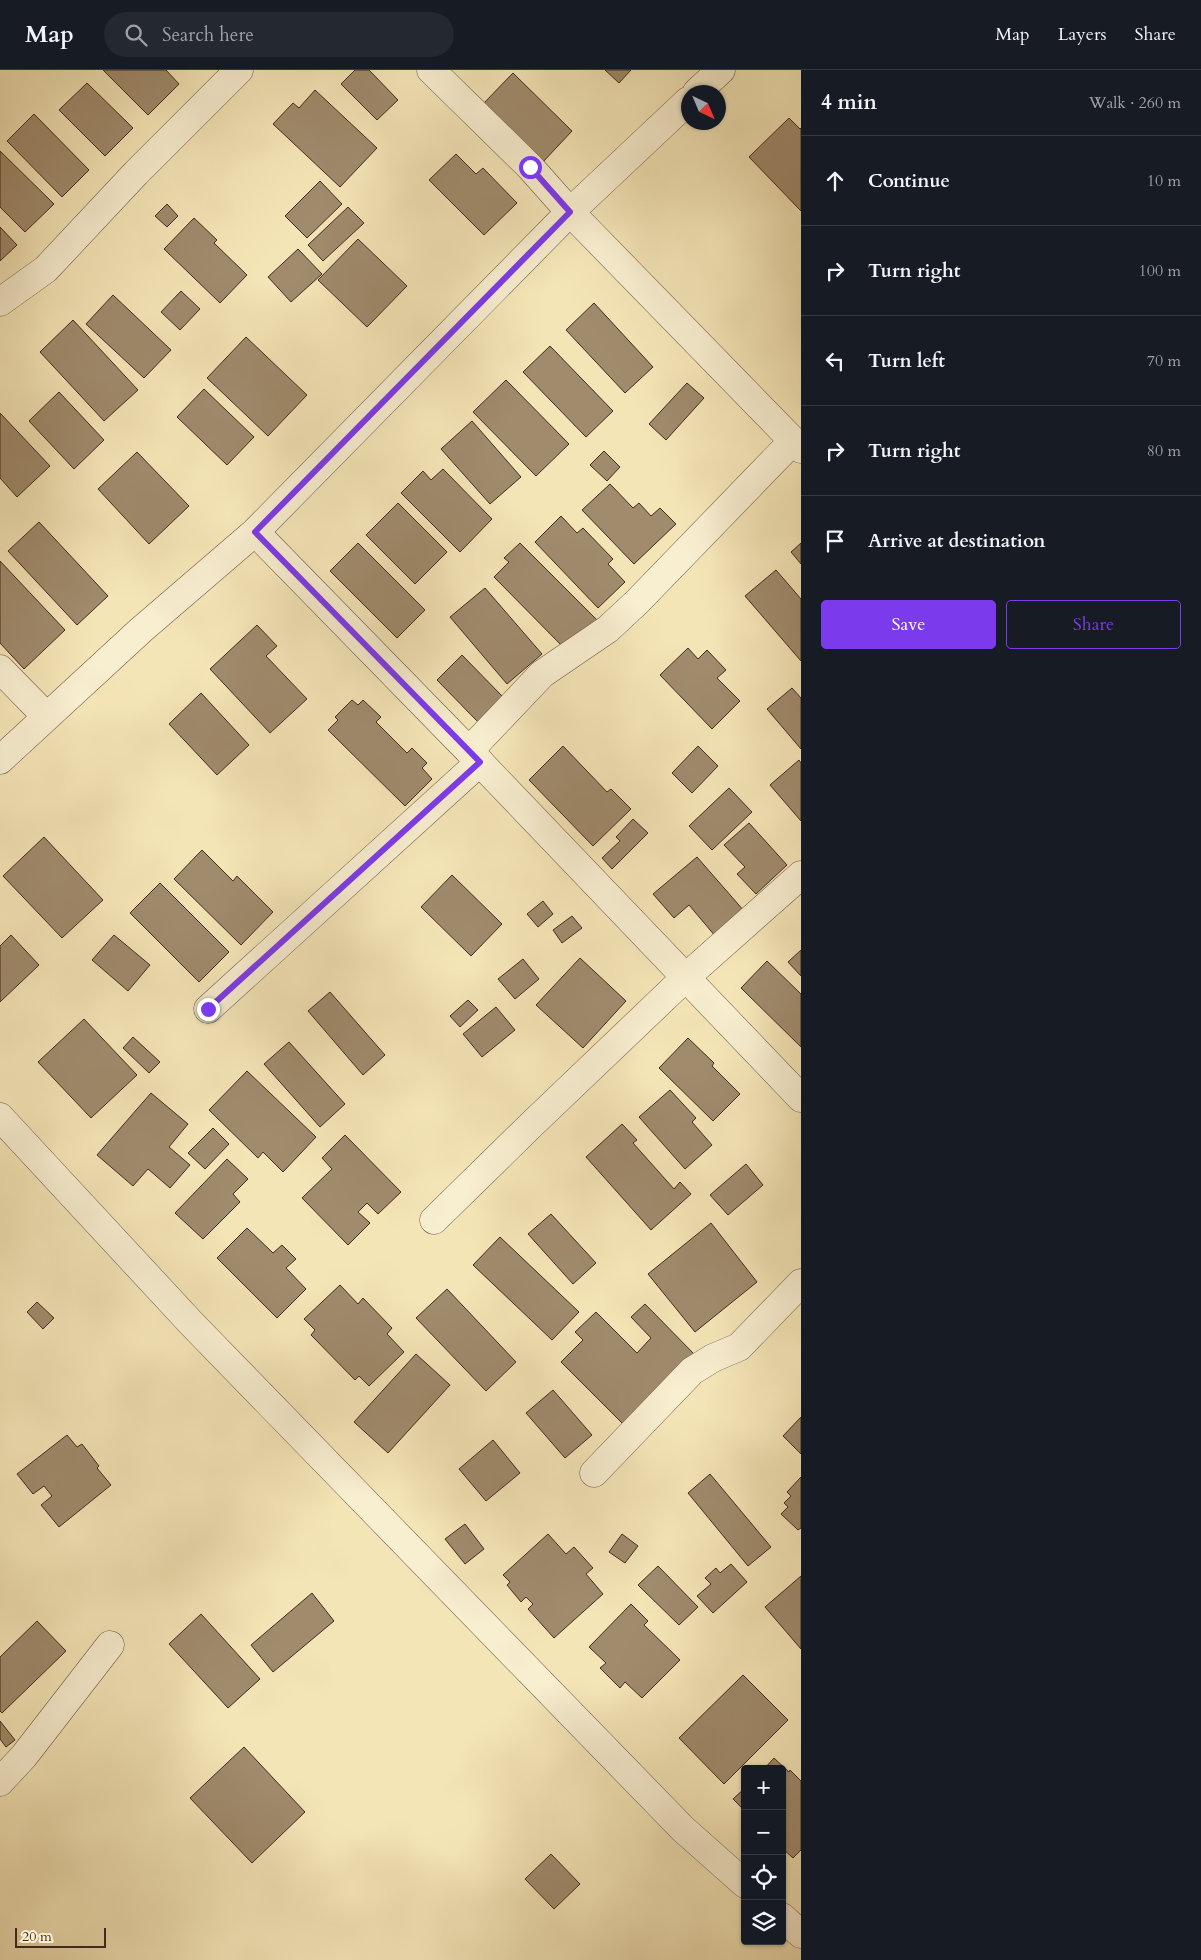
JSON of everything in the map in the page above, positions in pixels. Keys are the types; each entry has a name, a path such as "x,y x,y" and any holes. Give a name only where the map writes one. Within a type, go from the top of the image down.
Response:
{"street":[{"path":"0,302 46,269 136,173 239,70"},
{"path":"208,1009 474,757 542,674 608,629 797,445 570,212 530,167 431,70"},
{"path":"705,85 721,70"},
{"path":"0,760 141,630 255,532 570,212 681,108"},
{"path":"255,532 801,1098"},
{"path":"0,669 46,716"},
{"path":"434,1220 685,978 801,875"},
{"path":"0,1117 198,1331 683,1828 741,1880"},
{"path":"594,1473 692,1370 713,1358 739,1347 801,1283"},
{"path":"0,1782 24,1756 110,1644"},
{"path":"786,1921 801,1934"}],"building":[{"path":"103,70 166,70 179,84 148,115"},
{"path":"355,70 369,70 398,100 377,120 341,84"},
{"path":"605,70 631,70 619,83"},
{"path":"513,73 572,131 542,163 482,105"},
{"path":"87,83 133,128 105,156 59,110"},
{"path":"315,90 377,148 340,187 273,124 293,103 299,108"},
{"path":"34,114 89,170 62,197 7,141"},
{"path":"789,118 801,128 801,211 749,157"},
{"path":"0,151 54,204 25,232 0,207"},
{"path":"456,154 476,174 483,168 517,203 484,235 429,180"},
{"path":"320,181 342,204 307,238 285,216"},
{"path":"167,204 178,216 167,227 155,216"},
{"path":"348,207 364,223 323,261 308,245"},
{"path":"194,218 217,240 214,243 247,275 220,303 164,249"},
{"path":"0,227 17,245 0,261"},
{"path":"358,239 407,286 367,327 318,280"},
{"path":"298,249 322,274 291,302 268,277"},
{"path":"181,291 200,309 180,330 161,312"},
{"path":"113,295 171,350 144,378 86,324"},
{"path":"594,303 653,367 625,393 566,330"},
{"path":"73,320 138,390 104,421 40,352"},
{"path":"246,337 307,395 268,436 207,378"},
{"path":"550,346 613,411 586,437 523,372"},
{"path":"506,380 569,444 536,476 473,412"},
{"path":"687,383 704,398 666,440 649,424"},
{"path":"204,389 254,437 227,465 177,417"},
{"path":"59,392 104,440 74,469 29,421"},
{"path":"0,413 50,466 17,497 0,478"},
{"path":"472,421 521,477 490,504 441,449"},
{"path":"604,451 620,467 607,481 590,465"},
{"path":"137,452 189,506 149,544 98,489"},
{"path":"443,469 492,519 460,552 401,493 423,471 431,480"},
{"path":"610,484 633,508 639,503 651,516 660,508 676,524 634,564 582,510"},
{"path":"398,503 447,552 415,584 366,535"},
{"path":"561,516 577,533 583,528 613,559 608,564 625,582 598,608 535,542"},
{"path":"39,522 108,596 77,625 8,551"},
{"path":"358,543 425,610 397,638 330,571"},
{"path":"520,543 599,622 568,652 494,577 509,562 504,558"},
{"path":"801,543 801,564 791,552"},
{"path":"0,561 65,630 24,669 0,643"},
{"path":"776,570 801,599 801,661 745,596"},
{"path":"485,588 542,654 507,684 450,617"},
{"path":"257,625 277,646 266,656 307,699 270,733 210,669"},
{"path":"688,648 698,659 707,650 726,670 717,678 740,701 712,729 660,675"},
{"path":"462,655 503,697 478,722 437,680"},
{"path":"792,688 801,698 801,749 767,709"},
{"path":"201,693 249,745 217,775 169,724"},
{"path":"352,700 358,705 363,700 381,717 376,722 407,753 412,748 427,763 422,768 432,779 405,806 328,730 338,720 335,717"},
{"path":"563,746 607,792 611,789 631,809 593,846 529,780"},
{"path":"698,746 718,766 692,793 672,773"},
{"path":"799,760 801,763 801,821 770,785"},
{"path":"729,788 752,812 712,850 689,826"},
{"path":"633,819 648,833 612,869 602,858 620,841 616,837"},
{"path":"749,823 787,865 756,894 737,874 745,867 724,845"},
{"path":"44,837 103,900 62,938 3,876"},
{"path":"202,850 233,881 237,876 273,912 241,945 174,879"},
{"path":"697,857 745,912 716,937 689,905 674,918 653,894"},
{"path":"452,875 502,924 471,956 421,907"},
{"path":"160,883 229,952 199,982 130,913"},
{"path":"543,901 553,914 538,927 527,914"},
{"path":"572,916 582,928 562,943 553,930"},
{"path":"11,935 39,965 0,1002 0,946"},
{"path":"114,935 150,965 128,991 92,960"},
{"path":"801,950 801,976 788,962"},
{"path":"580,958 626,1001 583,1048 536,1005"},
{"path":"523,959 539,979 515,999 498,979"},
{"path":"767,961 801,994 801,1047 741,988"},
{"path":"330,992 385,1055 363,1075 308,1011"},
{"path":"468,1000 478,1010 460,1027 450,1016"},
{"path":"496,1007 515,1030 482,1057 463,1034"},
{"path":"84,1019 137,1075 91,1118 38,1062"},
{"path":"133,1037 160,1062 149,1073 123,1048"},
{"path":"688,1038 714,1063 712,1066 740,1094 713,1121 659,1068"},
{"path":"289,1042 345,1104 320,1127 264,1064"},
{"path":"247,1071 316,1137 283,1172 263,1152 258,1158 209,1110"},
{"path":"670,1090 696,1118 692,1122 712,1145 685,1169 639,1117"},
{"path":"151,1093 188,1124 169,1147 190,1165 170,1188 148,1169 133,1186 97,1155"},
{"path":"622,1124 637,1140 633,1143 674,1189 680,1182 691,1194 651,1230 586,1157"},
{"path":"213,1128 229,1144 205,1169 188,1153"},
{"path":"345,1135 401,1192 378,1214 367,1203 358,1212 370,1223 348,1245 302,1198 332,1169 322,1158"},
{"path":"227,1159 248,1179 233,1194 240,1202 203,1239 175,1213"},
{"path":"746,1164 763,1185 728,1215 710,1195"},
{"path":"551,1214 596,1263 573,1284 528,1234"},
{"path":"711,1223 757,1282 695,1332 648,1274"},
{"path":"247,1228 273,1253 282,1245 296,1259 286,1268 306,1289 277,1318 217,1258"},
{"path":"500,1237 579,1312 552,1340 473,1265"},
{"path":"340,1285 358,1304 363,1298 392,1328 387,1334 404,1352 369,1386 359,1376 355,1380 311,1335 315,1330 304,1319"},
{"path":"447,1289 516,1362 486,1391 416,1318"},
{"path":"37,1302 54,1318 43,1329 27,1312"},
{"path":"645,1304 696,1356 625,1426 561,1362 583,1340 575,1332 596,1312 637,1353 651,1338 631,1317"},
{"path":"416,1354 450,1385 388,1453 354,1422"},
{"path":"553,1390 592,1435 565,1458 526,1413"},
{"path":"801,1417 801,1454 783,1436"},
{"path":"67,1435 77,1447 82,1444 99,1466 97,1468 111,1485 59,1527 41,1505 52,1496 44,1486 33,1494 17,1474"},
{"path":"493,1440 520,1473 486,1501 459,1469"},
{"path":"710,1474 771,1547 748,1566 688,1493"},
{"path":"801,1477 801,1528 798,1530 781,1514 788,1507 784,1503 791,1496 787,1492"},
{"path":"465,1524 484,1549 465,1564 445,1539"},
{"path":"548,1534 566,1554 574,1547 593,1568 586,1574 603,1594 554,1638 528,1609 533,1604 526,1597 521,1602 507,1585 510,1582 503,1575"},
{"path":"622,1534 638,1546 625,1563 609,1552"},
{"path":"731,1564 747,1582 713,1613 697,1596 711,1584 705,1578 716,1568 720,1573"},
{"path":"658,1566 698,1607 679,1625 638,1585"},
{"path":"801,1576 801,1649 765,1607"},
{"path":"312,1593 334,1621 273,1672 251,1645"},
{"path":"631,1604 648,1621 644,1625 680,1660 642,1698 625,1682 620,1688 600,1668 606,1663 589,1647"},
{"path":"201,1614 260,1679 228,1708 169,1644"},
{"path":"37,1621 66,1651 2,1713 0,1711 0,1657"},
{"path":"743,1675 788,1720 724,1784 679,1738"},
{"path":"0,1721 15,1740 6,1747 0,1739"},
{"path":"244,1747 305,1812 252,1863 190,1798"},
{"path":"774,1758 782,1765 768,1765"},
{"path":"786,1769 789,1772 790,1770 801,1781 801,1850 793,1858 786,1852"},
{"path":"741,1792 741,1807 733,1799"},
{"path":"551,1854 580,1884 554,1909 525,1879"}],"route":[{"path":"208,1009 480,762 255,532 570,212 530,167"}]}
